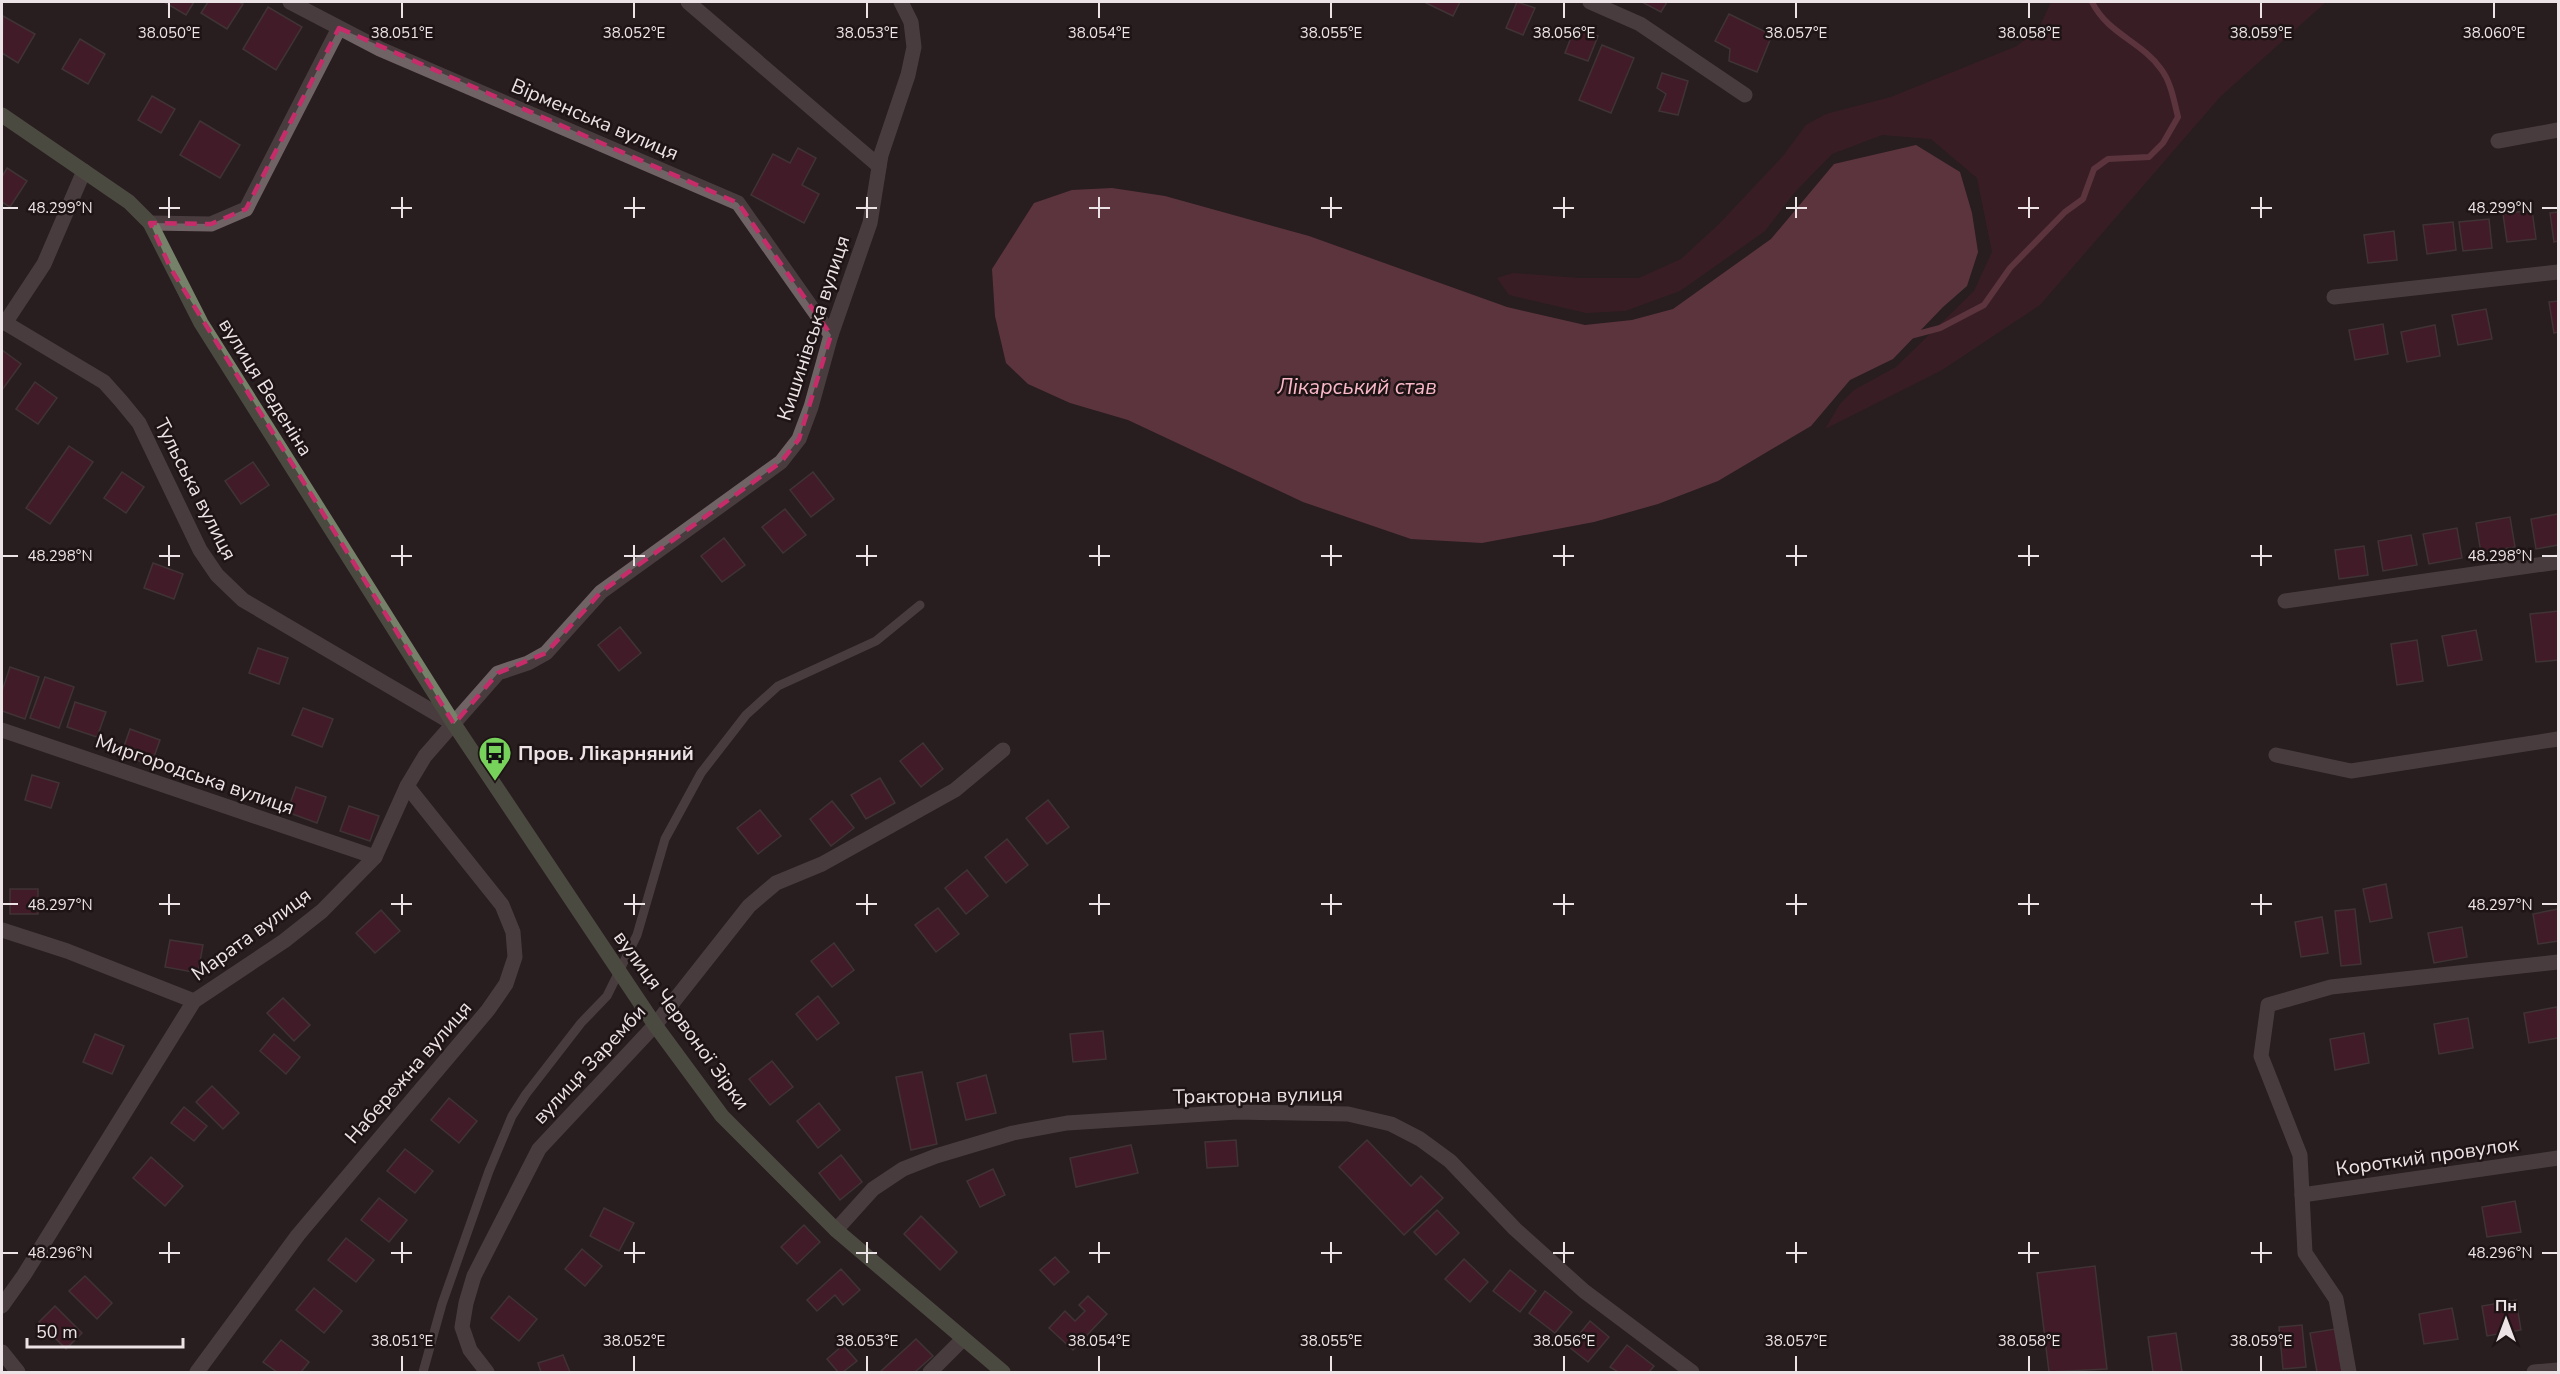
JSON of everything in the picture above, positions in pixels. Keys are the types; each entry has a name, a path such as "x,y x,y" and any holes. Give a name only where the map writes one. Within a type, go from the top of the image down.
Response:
{"street":[{"name":"Вірменська вулиця","path":"290,2 380,49 738,203 831,335"},
{"path":"688,2 879,166"},
{"name":"Кишинівська вулиця","path":"454,724 498,673 528,663 546,653 601,592 781,462 799,439 831,335 870,223 879,166 908,75 914,47 911,22 901,2"},
{"path":"1590,2 1640,24 1745,95"},
{"path":"150,223 211,224 246,209 339,28"},
{"name":"вулиця Веденіна","path":"2,115 129,202 150,223 201,322 454,724"},
{"path":"2498,141 2559,130"},
{"path":"3,322 44,264 84,171"},
{"path":"2334,297 2559,272"},
{"name":"Тульська вулиця","path":"3,322 104,382 122,401 139,423 200,550 217,575 243,600 454,724"},
{"path":"2285,601 2559,562"},
{"name":"Марата вулиця","path":"2,1306 24,1275 194,1000 284,941 322,911 375,857 407,786 425,756 454,724"},
{"name":"вулиця Червоної Зірки","path":"454,724 619,971 722,1116 836,1230 1003,1372"},
{"name":"Миргородська вулиця","path":"2,730 375,857"},
{"path":"2276,755 2351,771 2559,739"},
{"name":"вулиця Заремби","path":"487,1372 470,1350 462,1327 465,1303 474,1276 539,1149 656,1025 749,906 776,883 822,864 955,790 1003,750"},
{"name":"Набережна вулиця","path":"197,1372 298,1235 488,1010 506,984 515,957 513,932 502,905 407,786"},
{"path":"2,930 67,951 194,1000"},
{"path":"2349,1372 2336,1299 2305,1253 2300,1155 2261,1056 2268,1005 2331,987 2559,962"},
{"name":"Тракторна вулиця","path":"836,1230 873,1189 903,1169 936,1156 1013,1133 1067,1123 1237,1112 1348,1114 1390,1124 1420,1138 1450,1161 1515,1229 1584,1291 1692,1372"},
{"name":"Короткий провулок","path":"2302,1195 2559,1158"},
{"path":"930,1372 963,1338"},
{"path":"2,1352 18,1372"},
{"path":"2534,1372 2559,1370"}],"lane":[{"path":"423,1372 442,1304 489,1171 512,1116 526,1094 581,1023 607,996 647,907 665,839 701,773 746,715 778,686 876,641 920,605"}],"highlighted area":[{"path":"339,28 738,203 831,335 799,439 781,462 601,592 546,653 498,673 454,724 171,269 150,223 211,224 246,209"}],"shaded area":[{"path":"2051,2 2326,2 2220,97 2040,305 1942,370 1825,429 1840,404 1854,390 1896,367 1974,291 1992,252 1977,178 1931,139 1882,135 1832,154 1795,192 1765,231 1680,291 1625,311 1586,313 1509,295 1497,278 1513,273 1579,278 1639,278 1681,259 1719,224 1783,156 1806,125 1826,114 1891,97 2017,46 2040,26"}],"water":[{"name":"Лікарський став","path":"1916,145 1960,172 1972,213 1978,252 1967,286 1943,307 1893,359 1850,380 1811,426 1718,481 1658,504 1594,522 1482,543 1411,539 1303,502 1128,420 1070,403 1028,384 1006,363 995,316 992,269 1034,203 1072,190 1112,188 1165,196 1309,236 1507,307 1585,325 1632,320 1673,309 1771,239 1834,164"}],"building":[{"path":"164,2 194,2 186,15"},
{"path":"208,2 243,4 227,29 201,13"},
{"path":"1424,2 1460,2 1453,16"},
{"path":"1517,2 1535,8 1523,35 1506,28"},
{"path":"1642,2 1667,2 1661,12"},
{"path":"268,7 302,27 276,70 243,49"},
{"path":"1729,14 1772,35 1757,72 1729,61 1730,49 1715,41"},
{"path":"3,16 35,34 18,63 2,53"},
{"path":"1575,27 1598,36 1588,61 1565,53"},
{"path":"80,39 105,54 88,84 62,69"},
{"path":"1602,45 1634,58 1611,113 1579,100"},
{"path":"1662,73 1688,81 1678,115 1659,111 1666,94 1657,88"},
{"path":"152,96 175,109 161,133 138,120"},
{"path":"200,121 240,145 220,178 180,155"},
{"path":"798,148 816,158 802,185 819,194 804,223 751,195 773,154 790,163"},
{"path":"7,168 27,181 10,207 2,202 2,177"},
{"path":"2532,210 2536,239 2507,242 2503,214"},
{"path":"2558,212 2558,241 2554,242 2550,213"},
{"path":"2489,219 2492,248 2463,251 2459,222"},
{"path":"2453,222 2456,250 2427,254 2423,225"},
{"path":"2394,231 2397,260 2368,263 2364,235"},
{"path":"2558,301 2558,332 2554,333 2549,302"},
{"path":"2486,309 2492,339 2458,345 2452,315"},
{"path":"2383,324 2388,354 2355,360 2349,330"},
{"path":"2435,325 2440,356 2407,362 2401,332"},
{"path":"2,350 21,364 2,390"},
{"path":"35,382 57,398 38,424 16,409"},
{"path":"69,446 93,462 50,524 26,508"},
{"path":"253,462 269,485 241,504 225,481"},
{"path":"122,472 144,487 126,513 104,498"},
{"path":"813,472 834,499 811,517 790,490"},
{"path":"785,509 806,535 783,553 762,527"},
{"path":"2558,514 2558,545 2536,549 2531,519"},
{"path":"2510,517 2515,547 2481,553 2476,523"},
{"path":"2457,528 2462,558 2429,564 2423,534"},
{"path":"2411,535 2417,565 2383,571 2378,541"},
{"path":"724,538 745,565 722,582 701,556"},
{"path":"2364,546 2368,575 2339,579 2335,550"},
{"path":"153,563 183,574 174,599 144,588"},
{"path":"2558,611 2558,660 2536,662 2530,614"},
{"path":"620,627 641,653 619,671 598,645"},
{"path":"2476,630 2482,660 2448,666 2442,636"},
{"path":"2417,640 2423,681 2397,685 2391,644"},
{"path":"258,648 288,658 279,684 249,673"},
{"path":"10,667 39,677 25,719 2,711 2,691"},
{"path":"45,677 74,687 59,728 30,718"},
{"path":"75,702 106,712 97,737 67,727"},
{"path":"303,708 333,719 322,747 292,735"},
{"path":"130,729 160,740 151,765 121,755"},
{"path":"923,743 943,769 921,787 900,761"},
{"path":"32,775 59,783 51,808 25,800"},
{"path":"880,778 895,803 866,819 851,795"},
{"path":"296,787 326,797 317,823 287,812"},
{"path":"1048,800 1069,827 1047,844 1026,818"},
{"path":"832,801 854,828 831,846 810,819"},
{"path":"349,806 379,816 370,841 340,831"},
{"path":"760,810 781,836 758,854 737,828"},
{"path":"1007,839 1028,865 1006,883 985,857"},
{"path":"967,870 988,896 966,914 945,888"},
{"path":"2386,884 2392,918 2370,922 2363,889"},
{"path":"10,889 38,889 38,914 10,914"},
{"path":"938,908 959,934 936,952 915,925"},
{"path":"2355,909 2361,964 2341,966 2335,911"},
{"path":"2558,909 2558,941 2538,944 2533,914"},
{"path":"381,910 400,931 375,953 356,933"},
{"path":"2322,917 2328,953 2301,957 2295,922"},
{"path":"2462,927 2467,957 2434,963 2428,933"},
{"path":"170,940 203,945 198,973 165,967"},
{"path":"834,943 854,970 832,987 811,961"},
{"path":"818,996 839,1023 817,1040 796,1014"},
{"path":"283,998 310,1025 294,1041 267,1013"},
{"path":"2557,1007 2558,1038 2529,1043 2524,1013"},
{"path":"2468,1018 2473,1048 2439,1054 2434,1024"},
{"path":"1103,1031 1106,1059 1073,1062 1070,1034"},
{"path":"2364,1033 2369,1063 2335,1070 2330,1039"},
{"path":"95,1034 124,1046 112,1074 83,1062"},
{"path":"274,1034 300,1057 286,1074 260,1051"},
{"path":"772,1061 793,1087 770,1105 749,1079"},
{"path":"922,1072 937,1144 911,1150 896,1077"},
{"path":"986,1075 996,1113 966,1120 957,1083"},
{"path":"212,1086 239,1113 223,1129 196,1102"},
{"path":"449,1098 477,1121 459,1143 431,1120"},
{"path":"819,1103 840,1130 818,1148 797,1121"},
{"path":"184,1107 207,1126 194,1141 171,1123"},
{"path":"1236,1140 1238,1166 1207,1168 1205,1142"},
{"path":"1367,1140 1411,1186 1421,1176 1443,1198 1404,1235 1339,1167"},
{"path":"1131,1145 1138,1173 1076,1187 1070,1158"},
{"path":"405,1149 433,1171 415,1193 387,1171"},
{"path":"841,1155 862,1182 840,1200 819,1173"},
{"path":"151,1157 183,1186 165,1206 133,1178"},
{"path":"993,1169 1005,1195 980,1207 967,1181"},
{"path":"379,1198 407,1220 389,1242 361,1220"},
{"path":"2515,1201 2521,1232 2487,1237 2482,1207"},
{"path":"604,1208 634,1223 619,1251 590,1236"},
{"path":"1437,1210 1459,1233 1436,1255 1414,1232"},
{"path":"921,1216 957,1252 940,1270 904,1234"},
{"path":"804,1225 820,1242 797,1264 781,1247"},
{"path":"346,1238 374,1260 356,1282 328,1260"},
{"path":"582,1249 602,1266 585,1286 565,1269"},
{"path":"1055,1257 1069,1272 1054,1285 1040,1270"},
{"path":"1464,1259 1488,1282 1470,1302 1445,1279"},
{"path":"2095,1266 2107,1369 2049,1372 2037,1273"},
{"path":"841,1269 860,1290 843,1305 835,1295 817,1311 807,1300"},
{"path":"1510,1270 1536,1291 1520,1312 1493,1291"},
{"path":"85,1276 112,1303 97,1319 69,1291"},
{"path":"314,1288 342,1311 324,1333 296,1310"},
{"path":"1545,1291 1572,1312 1555,1333 1529,1313"},
{"path":"509,1296 537,1319 519,1341 491,1318"},
{"path":"1088,1296 1107,1314 1073,1350 1049,1328 1065,1311 1075,1321 1085,1311 1079,1305"},
{"path":"2516,1300 2521,1330 2487,1336 2482,1306"},
{"path":"55,1306 82,1333 66,1349 39,1322"},
{"path":"2452,1308 2458,1339 2424,1344 2419,1314"},
{"path":"1590,1321 1609,1337 1588,1362 1569,1347"},
{"path":"2302,1325 2306,1367 2283,1369 2279,1327"},
{"path":"2335,1329 2342,1372 2317,1372 2310,1333"},
{"path":"2176,1333 2182,1372 2153,1372 2148,1337"},
{"path":"916,1339 933,1356 915,1372 880,1372"},
{"path":"281,1340 309,1362 301,1372 277,1372 263,1362"},
{"path":"843,1345 857,1361 843,1372 838,1372 827,1359"},
{"path":"1627,1345 1654,1366 1649,1372 1618,1372 1610,1367"},
{"path":"563,1355 570,1372 541,1372 538,1363"}],"waterway":[{"path":"1910,336 1940,328 1984,305 2010,268 2065,212 2083,199 2094,169 2108,159 2149,157 2163,143 2178,117 2170,86 2161,69 2144,51 2107,22 2092,2"}],"place":[{"name":"Пров. Лікарняний","path":"495,782"}]}
